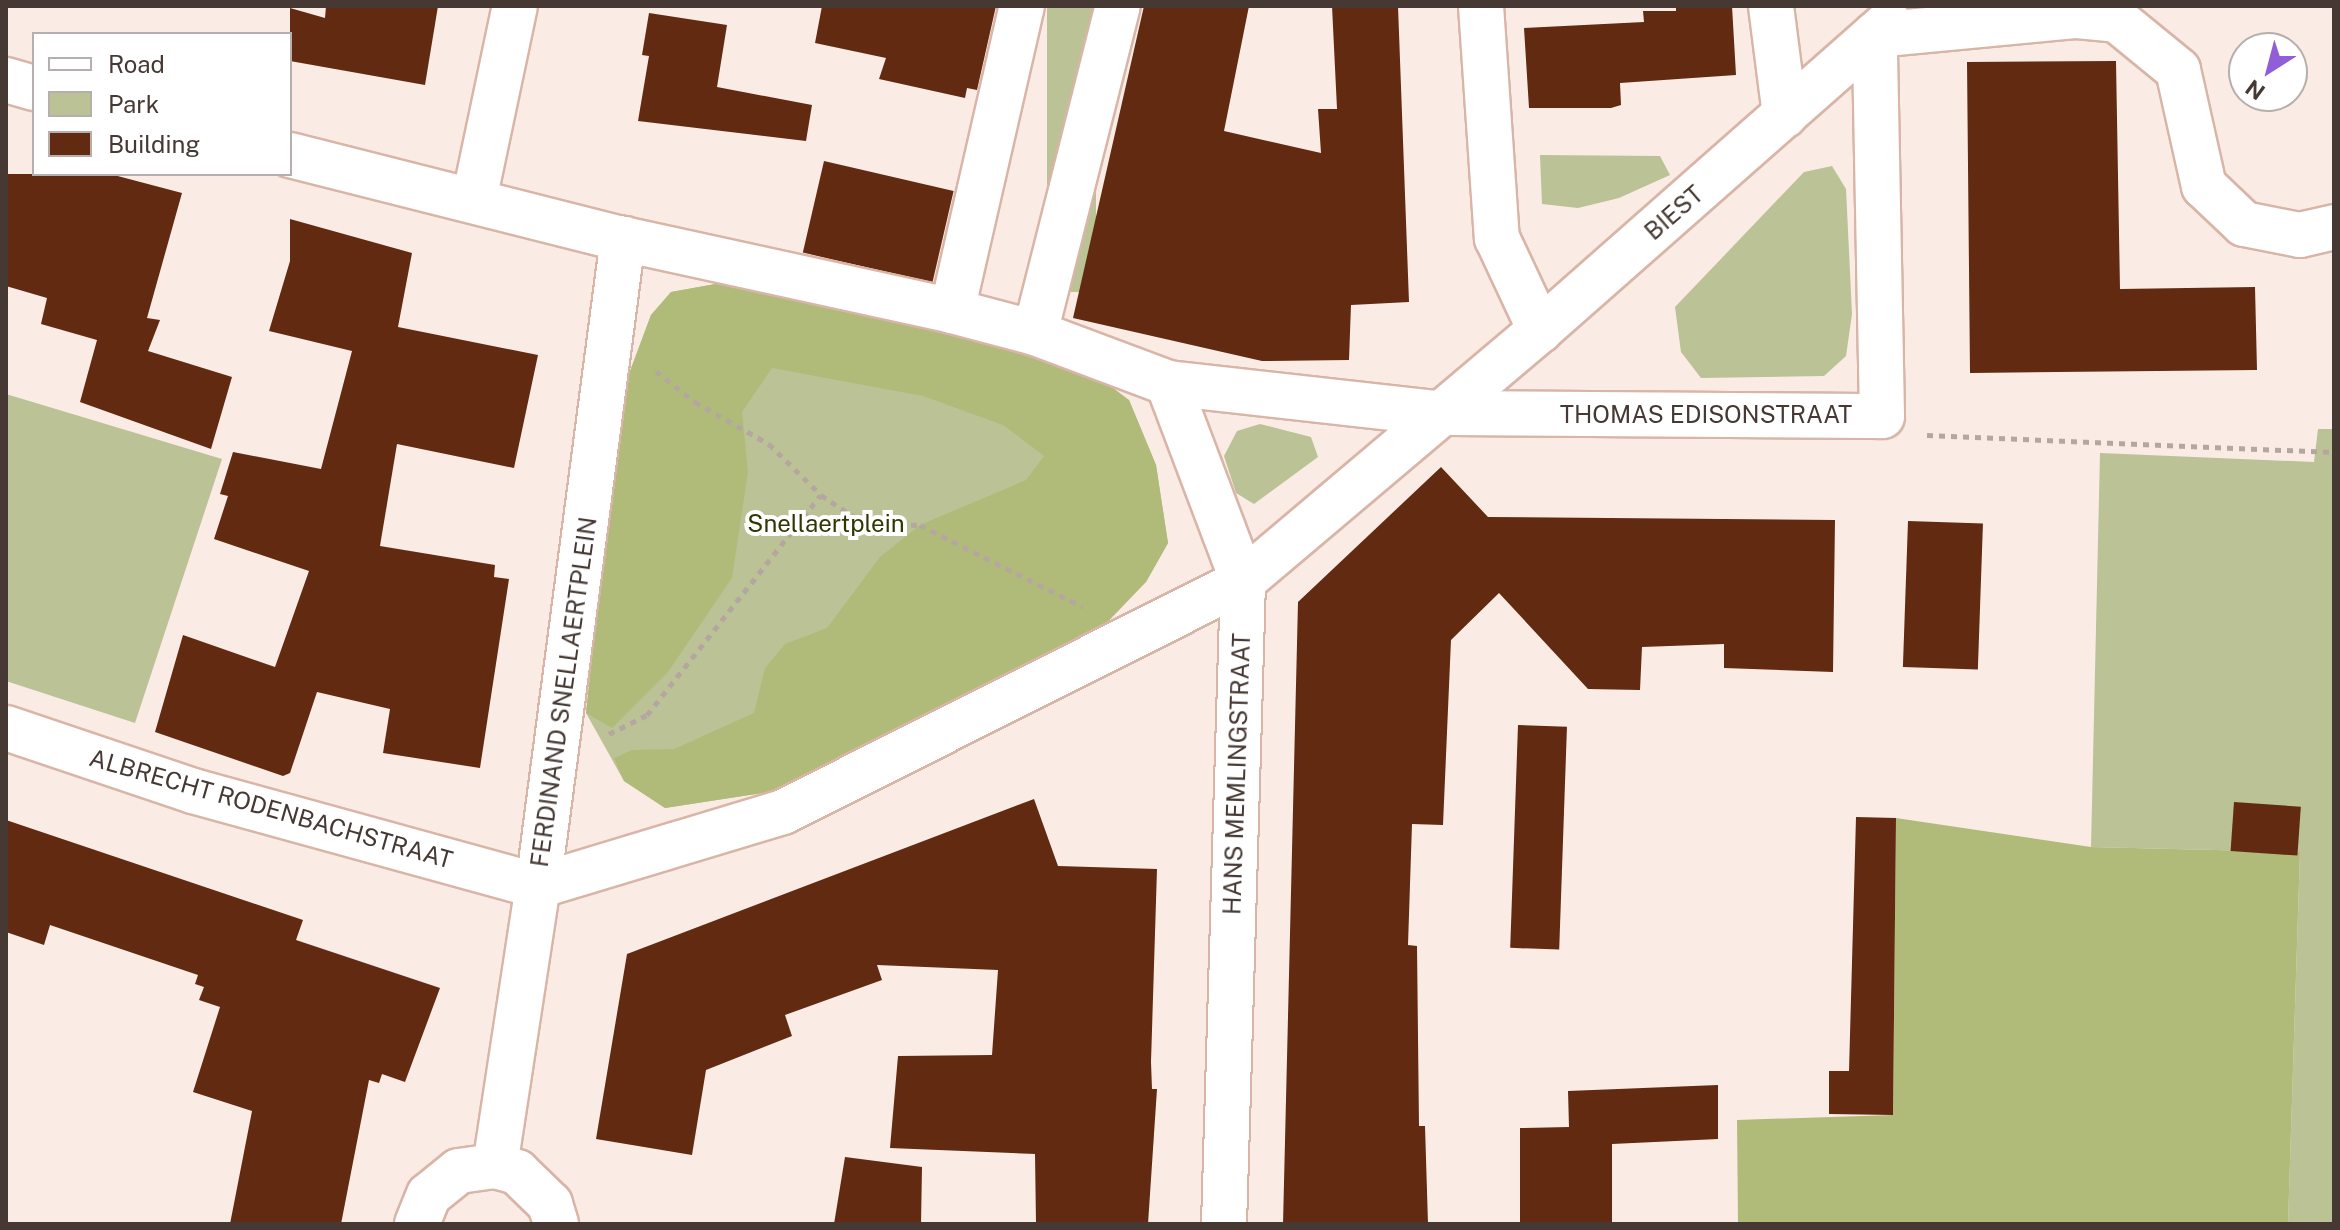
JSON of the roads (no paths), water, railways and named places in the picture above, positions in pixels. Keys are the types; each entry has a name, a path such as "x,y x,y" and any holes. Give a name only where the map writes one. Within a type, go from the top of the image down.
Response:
{"street":[{"path":"474,200 515,6"},
{"path":"952,311 1022,6"},
{"path":"1035,333 1118,6"},
{"path":"1481,6 1497,238 1540,330"},
{"path":"1771,6 1785,115"},
{"path":"1890,21 2077,16 2117,20 2178,70 2204,186 2244,224 2300,235 2334,227"},
{"name":"BIEST","path":"1437,413 1540,330 1890,21"},
{"name":"THOMAS EDISONSTRAAT","path":"1437,413 1882,416 1890,21"},
{"path":"6,80 32,87"},
{"path":"292,155 623,239 952,311 1035,333 1168,383 1437,413"},
{"name":"FERDINAND SNELLAERTPLEIN","path":"623,239 538,886 783,812 1243,581"},
{"path":"1168,383 1243,581 1437,413"},
{"name":"HANS MEMLINGSTRAAT","path":"1224,1224 1243,581"},
{"name":"ALBRECHT RODENBACHSTRAAT","path":"6,728 193,791 538,886"},
{"path":"495,1166 538,886"},
{"path":"417,1224 429,1195 459,1171 495,1166 517,1172 550,1204 556,1224"}],"park label":[{"name":"Snellaertplein","path":"826,524"}]}
